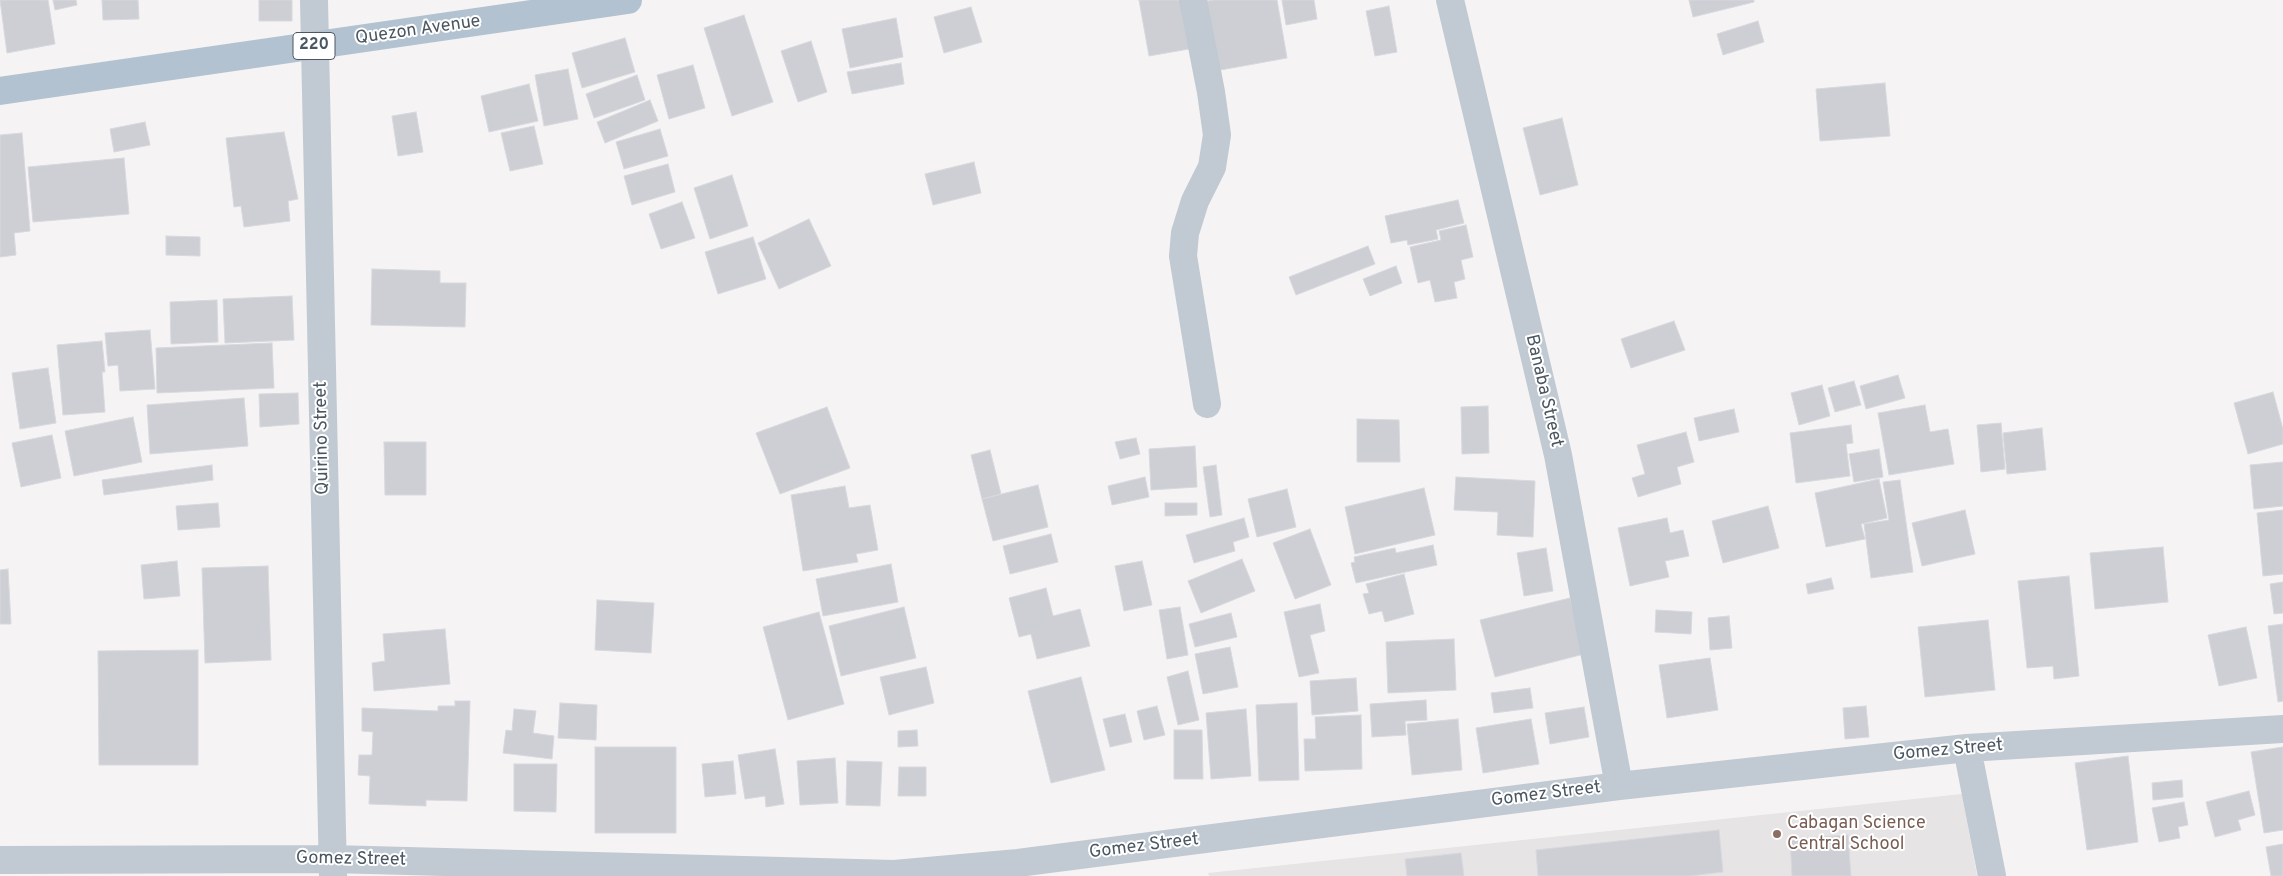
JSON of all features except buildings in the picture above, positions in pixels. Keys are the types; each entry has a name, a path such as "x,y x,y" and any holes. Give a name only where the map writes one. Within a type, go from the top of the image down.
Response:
{"main road":[{"name":"Quezon Avenue","path":"0,91 628,0"}],"street":[{"name":"Quirino Street","path":"314,0 333,867"},
{"path":"1192,0 1211,92 1217,135 1212,167 1195,201 1185,232 1183,256 1207,404"},
{"name":"Banaba Street","path":"1450,0 1558,455 1619,786"},
{"name":"Gomez Street","path":"0,860 894,875 1018,863 1619,786 1967,748 2283,729"},
{"path":"1967,748 1992,876"}],"shaded area":[{"name":"Cabagan Science Central School","path":"1962,794 1977,876 1209,876 1208,873"}],"place":[{"name":"Cabagan Science Central School","path":"1777,834"}]}
